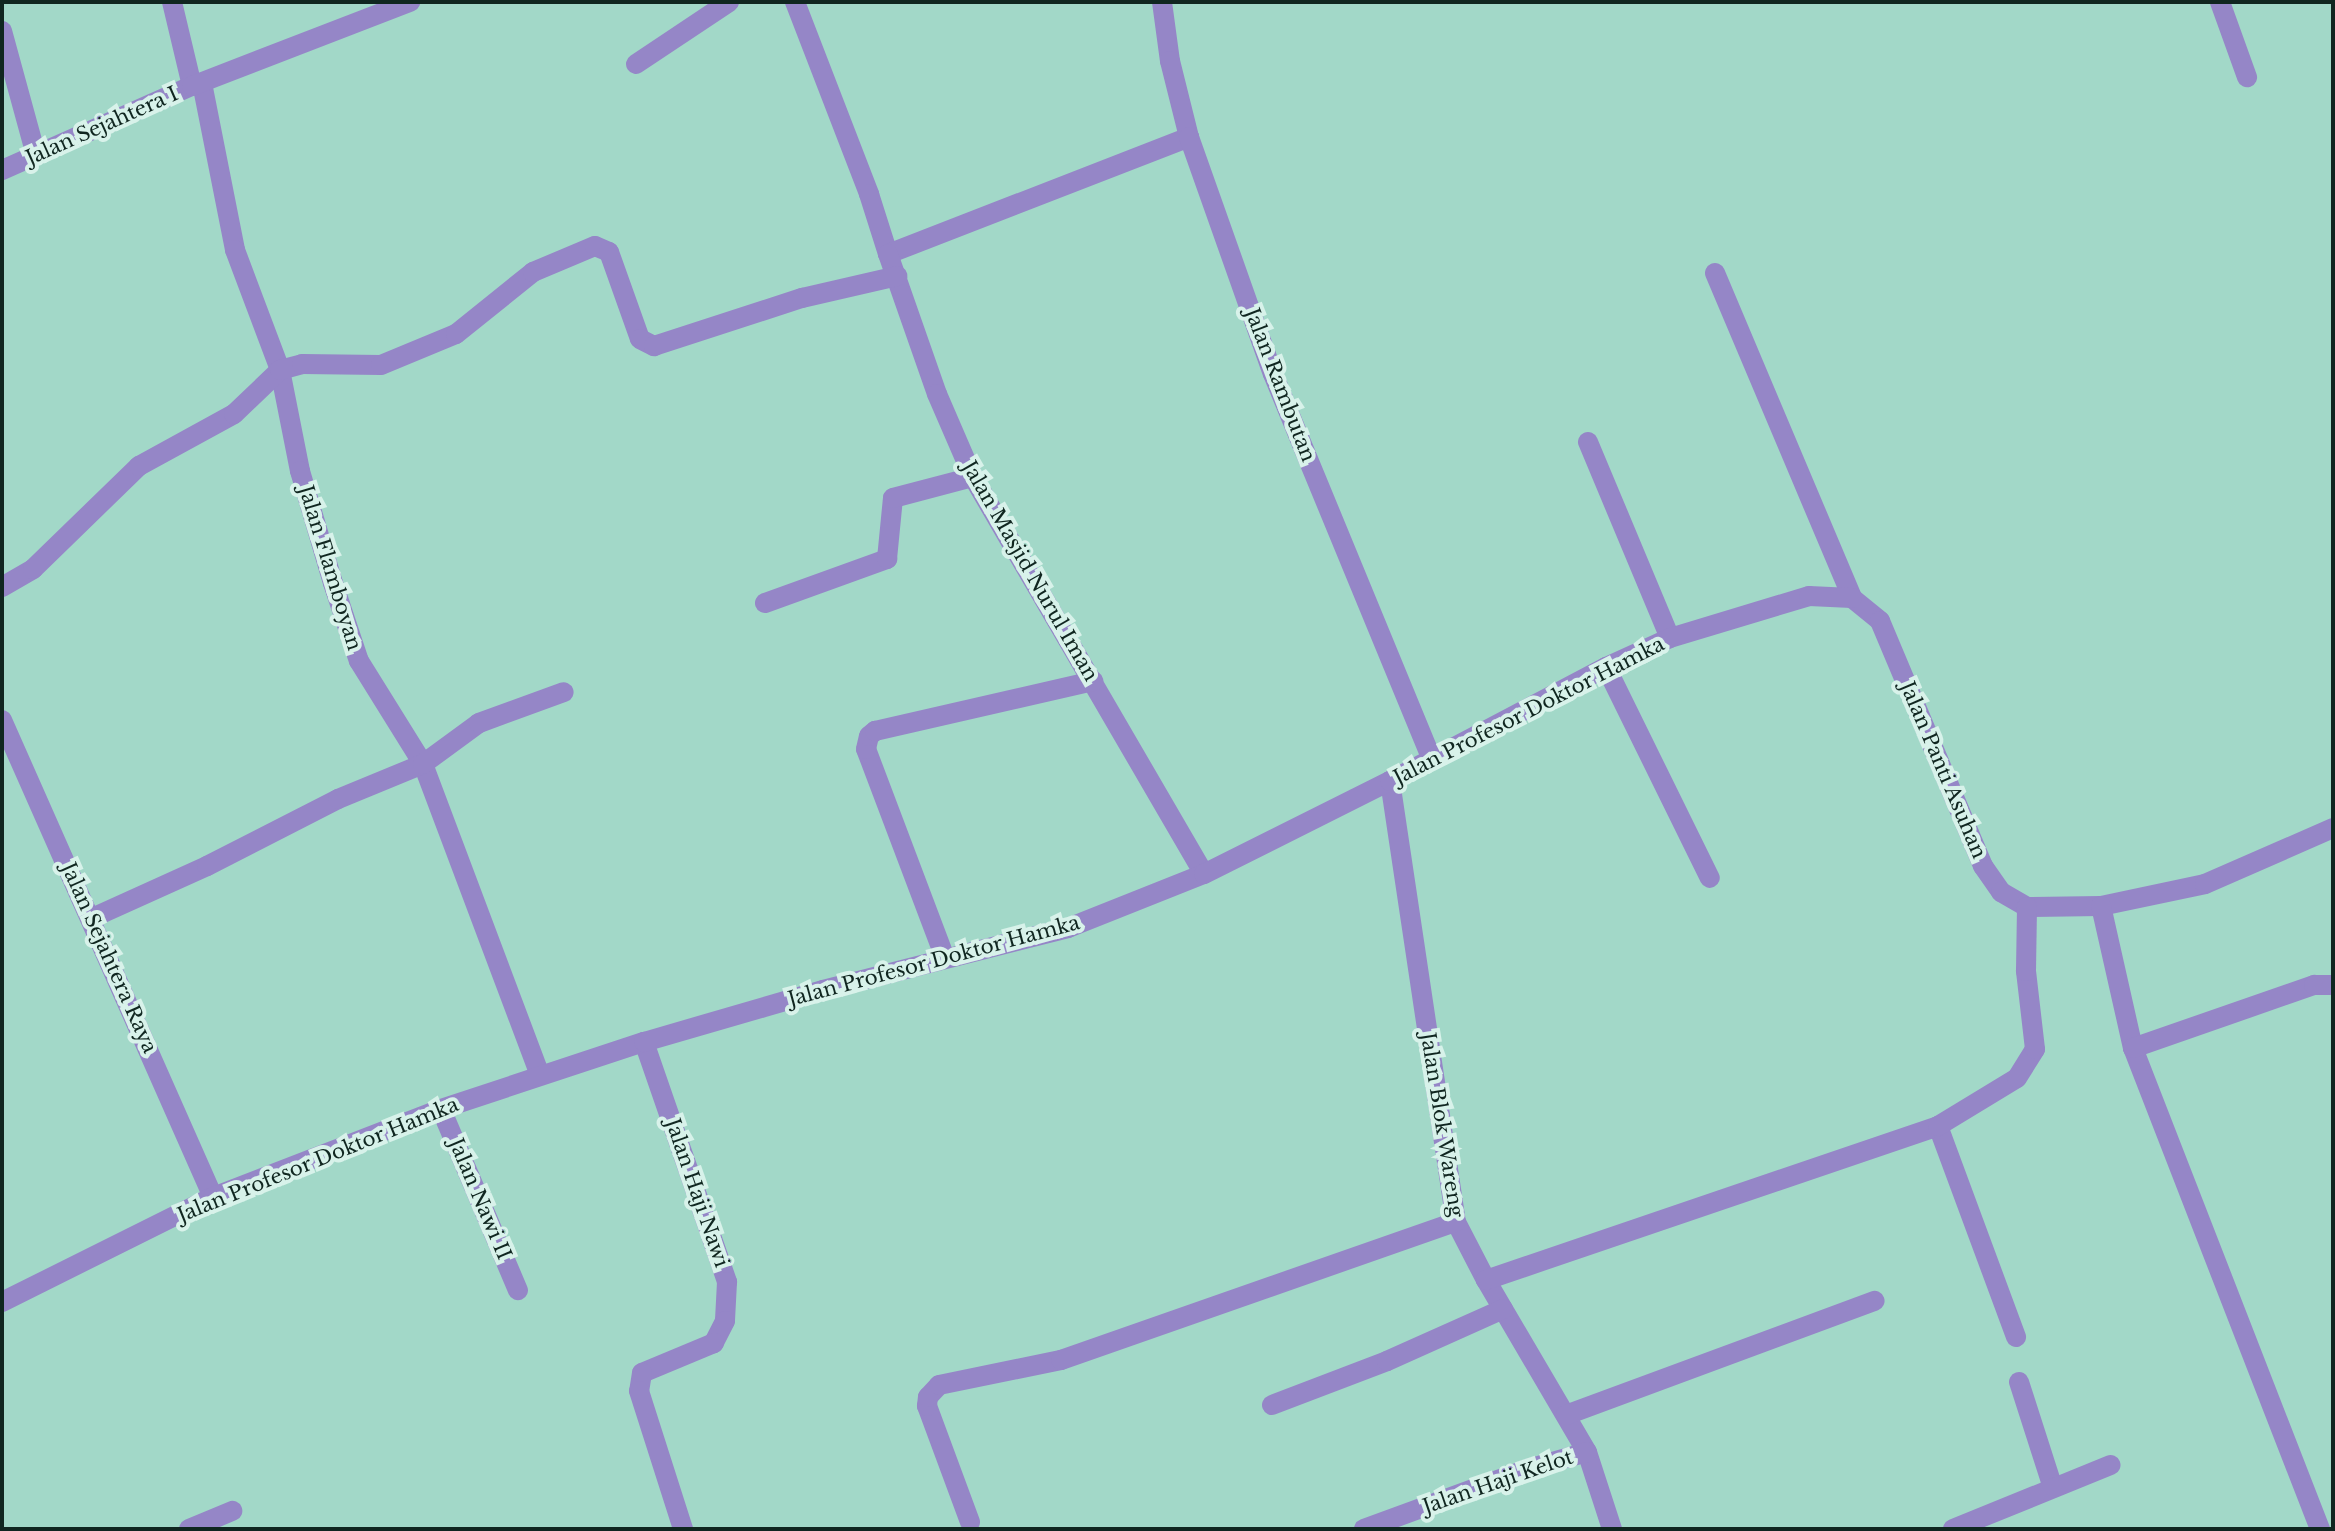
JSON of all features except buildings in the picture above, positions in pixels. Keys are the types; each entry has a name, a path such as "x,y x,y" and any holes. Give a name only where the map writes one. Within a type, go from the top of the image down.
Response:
{"street":[{"name":"Jalan Flamboyan","path":"172,2 197,85 235,250 280,370 300,471 359,661 423,764 540,1075"},
{"name":"Jalan Sejahtera I","path":"2,170 197,85 410,2"},
{"path":"636,64 729,2"},
{"name":"Jalan Masjid Nurul Iman","path":"795,2 869,194 937,394 973,477 1204,874"},
{"name":"Jalan Rambutan","path":"1162,2 1170,61 1189,137 1273,374 1431,757"},
{"path":"2220,2 2247,77"},
{"path":"2,31 36,155"},
{"path":"888,254 1189,137"},
{"path":"2,587 33,569 139,466 234,414 280,370 302,364 381,365 456,334 533,272 595,246 609,252 640,339 654,346 802,298 897,276"},
{"path":"1715,273 1852,598"},
{"path":"1588,442 1670,638"},
{"path":"765,603 887,559 893,498 973,477"},
{"name":"Jalan Profesor Doktor Hamka","path":"2,1302 213,1197 441,1109 644,1042 945,958 1068,928 1204,874 1390,781 1606,667 1670,638 1809,596 1852,598"},
{"name":"Jalan Panti Asuhan","path":"1852,598 1880,621 1983,866 2001,892 2027,907"},
{"path":"1606,667 1710,878"},
{"path":"945,958 866,749 869,736 875,731 1093,681"},
{"path":"92,918 207,866 338,799 423,764 479,723 564,692"},
{"name":"Jalan Sejahtera Raya","path":"2,720 213,1197"},
{"name":"Jalan Blok Wareng","path":"1390,781 1456,1222 1486,1280 1587,1452 1612,1529"},
{"path":"1486,1280 1938,1126 2017,1078 2035,1049 2026,971 2027,907 2101,906 2205,884 2333,828"},
{"path":"2101,906 2133,1048 2320,1529"},
{"path":"2133,1048 2314,985 2333,985"},
{"name":"Jalan Haji Nawi","path":"644,1042 727,1282 725,1321 714,1343 642,1373 639,1391 683,1529"},
{"name":"Jalan Nawi II","path":"441,1109 518,1290"},
{"path":"1938,1126 2016,1337"},
{"path":"970,1522 927,1406 928,1397 939,1385 1061,1360 1456,1222"},
{"path":"1566,1415 1875,1301"},
{"path":"1272,1405 1387,1361 1503,1309"},
{"path":"2019,1382 2053,1488"},
{"name":"Jalan Haji Kelot","path":"1364,1529 1531,1468 1587,1452"},
{"path":"1953,1529 2111,1465"},
{"path":"189,1529 232,1511"}]}
